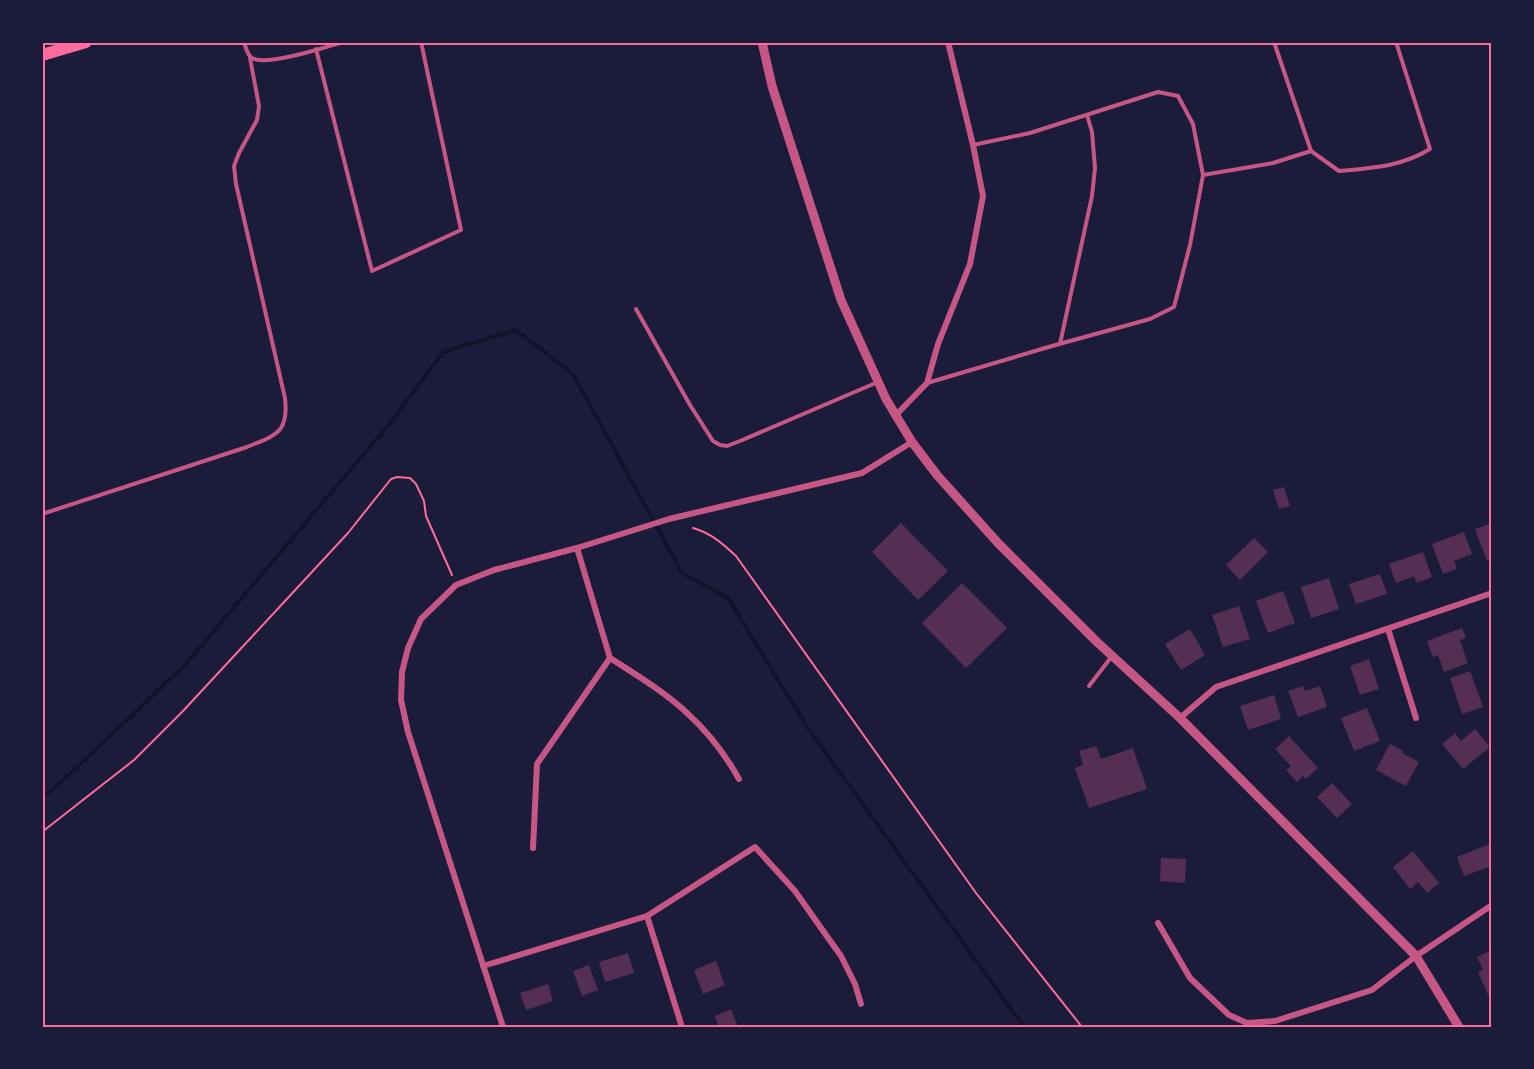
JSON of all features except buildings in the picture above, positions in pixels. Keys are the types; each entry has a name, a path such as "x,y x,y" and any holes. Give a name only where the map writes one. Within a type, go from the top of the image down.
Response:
{"main road":[{"path":"44,54 57,42"},
{"path":"44,54 86,42"}],"street":[{"path":"762,42 772,86 841,300 878,382 912,442 937,475 998,543 1112,656 1180,718 1416,956 1460,1027"},
{"path":"896,415 927,383 938,344 970,264 983,196 948,42"},
{"path":"503,1027 408,732 401,700 402,672 408,648 421,619 456,585 494,570 577,548 669,519 862,473 912,442"},
{"path":"577,548 610,658 686,711 712,738 728,759 739,779"},
{"path":"1180,718 1216,687 1492,593"},
{"path":"1388,629 1416,718"},
{"path":"534,848 537,764 610,658"},
{"path":"483,966 647,916 755,847 795,891 841,956 855,984 861,1004"},
{"path":"1158,923 1190,978 1229,1015 1247,1023 1275,1021 1372,990 1416,956 1492,905"},
{"path":"647,916 682,1027"}],"lane":[{"path":"42,514 247,447 270,438 284,424 287,412 285,398 236,184 234,166 257,120 259,106 250,58 244,42"},
{"path":"250,58 272,60 344,42"},
{"path":"316,49 372,271 461,230 421,42"},
{"path":"1274,42 1311,151 1339,171 1377,168 1415,158 1430,149 1396,42"},
{"path":"927,383 1150,319 1174,307 1190,245 1203,175 1193,124 1178,96 1158,92 1030,133 973,145"},
{"path":"1060,344 1092,196 1095,168 1093,141 1087,115"},
{"path":"1203,175 1273,163 1311,151"},
{"path":"636,309 690,405 713,441 720,445 727,446 740,441 878,382"},
{"path":"1089,686 1112,656"}],"path":[{"path":"42,832 134,760 183,711 348,533 391,479 410,478 416,484 424,501 426,516 453,579"},
{"path":"693,528 706,532 736,556 976,893 1082,1027"}],"waterway":[{"path":"42,798 185,665 391,422 443,352 516,330 573,374 682,573 728,598 807,727 1024,1027"}]}
